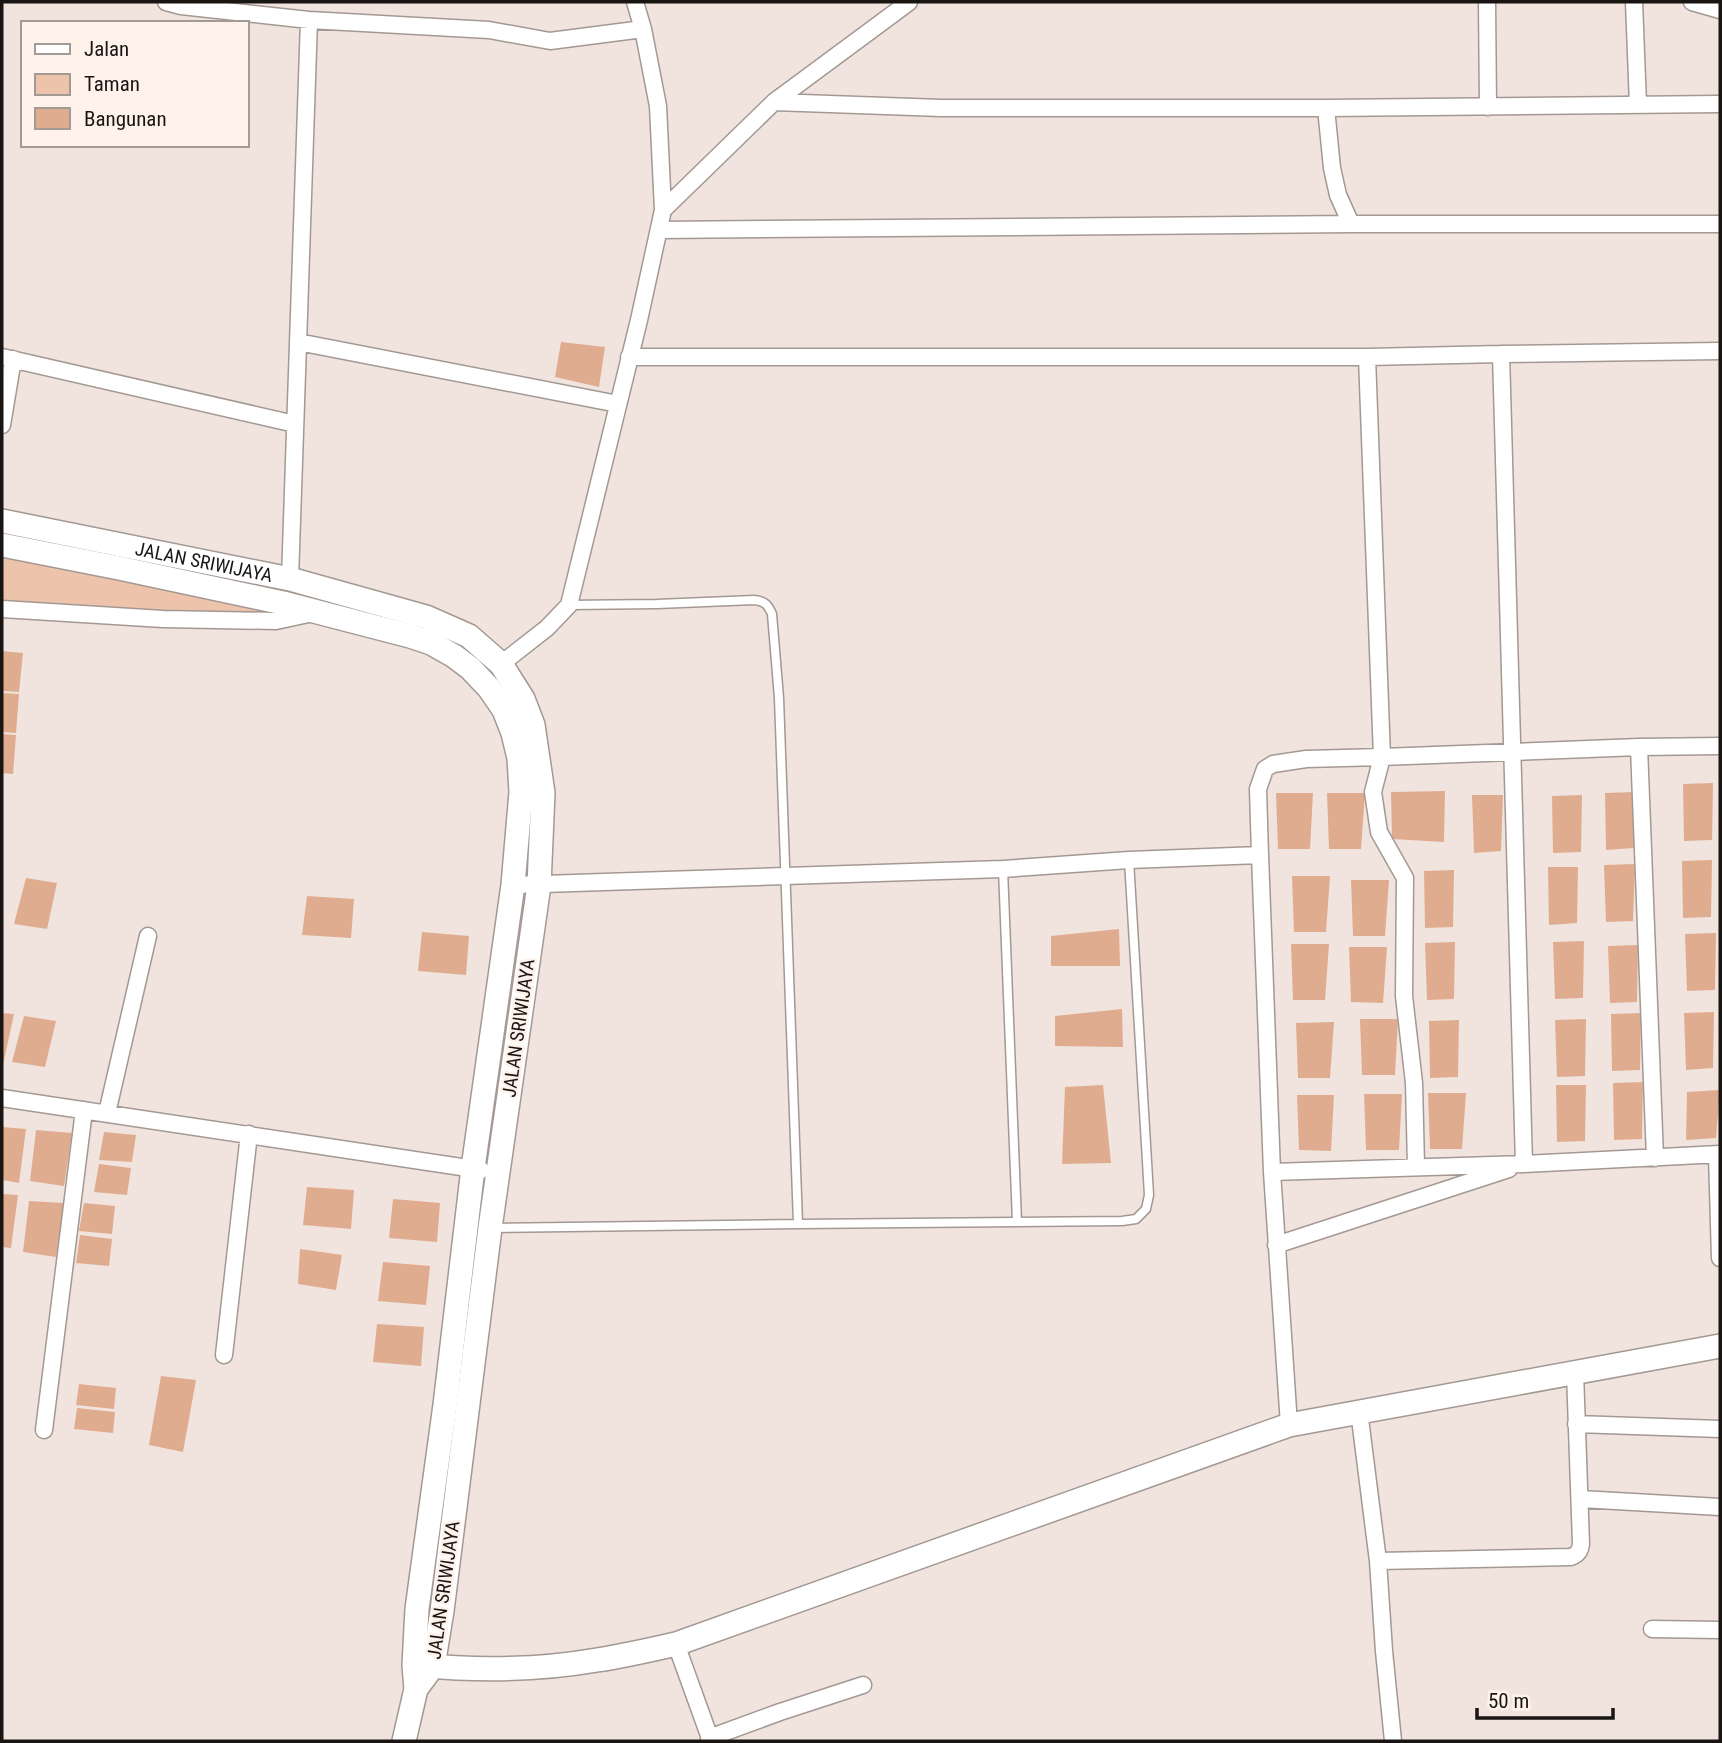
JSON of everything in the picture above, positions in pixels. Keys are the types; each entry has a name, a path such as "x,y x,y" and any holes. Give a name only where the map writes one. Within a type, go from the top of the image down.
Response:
{"main road":[{"name":"JALAN SRIWIJAYA","path":"2,521 290,579 426,618 469,636 500,664 523,699 533,726 543,793 539,885 490,1228 456,1406"},
{"name":"JALAN SRIWIJAYA","path":"2,545 318,612 431,643 470,668 489,688 504,710 519,758 521,792 513,885 473,1168 442,1611 423,1665 404,1741"},
{"path":"423,1665 486,1669 538,1666 596,1660 676,1644 1289,1425 1720,1346"}],"street":[{"path":"166,2 309,20 489,30 550,41 643,29"},
{"path":"500,664 547,628 569,606 663,211 658,106 635,2"},
{"path":"663,211 774,102 909,2"},
{"path":"1487,2 1488,107"},
{"path":"1634,2 1638,105"},
{"path":"1692,2 1720,10"},
{"path":"290,579 309,20"},
{"path":"774,102 941,108 1720,104"},
{"path":"1326,108 1332,168 1338,195 1351,224"},
{"path":"659,230 1720,224"},
{"path":"298,342 618,404"},
{"path":"629,357 1367,357 1720,351"},
{"path":"1501,354 1524,1164"},
{"path":"1367,357 1382,757 1373,792 1379,832 1405,878 1404,996 1414,1083 1416,1166"},
{"path":"2,425 7,358 295,424"},
{"path":"2,609 163,619 276,621 318,612"},
{"path":"1289,1425 1272,1172 1258,789 1265,769 1273,764 1306,759 1720,746"},
{"path":"1639,747 1655,1158"},
{"path":"513,885 1003,869 1129,860 1261,855"},
{"path":"107,1113 148,936"},
{"path":"2,1098 498,1172"},
{"path":"44,1430 84,1110"},
{"path":"223,1356 249,1134"},
{"path":"1272,1172 1719,1155 1720,1258"},
{"path":"1276,1245 1524,1164"},
{"path":"1378,1561 1576,1555 1581,1544 1581,1499 1575,1372"},
{"path":"1359,1411 1378,1561 1393,1741"},
{"path":"1576,1424 1720,1429"},
{"path":"1581,1499 1720,1507"},
{"path":"1652,1629 1720,1630"},
{"path":"676,1644 710,1739 780,1712 863,1685"}],"lane":[{"path":"569,606 754,600 769,606 772,614 779,698 798,1224"},
{"path":"490,1228 1122,1222 1136,1219 1146,1209 1149,1195 1129,860"},
{"path":"1003,869 1017,1222"}],"green space":[{"path":"2,546 283,604 275,620 2,608"}],"building":[{"path":"561,342 605,347 599,387 555,377"},
{"path":"2,651 23,653 19,692 2,691"},
{"path":"2,693 19,694 16,733 2,732"},
{"path":"2,734 16,735 13,774 2,773"},
{"path":"1713,783 1712,840 1684,841 1683,784"},
{"path":"1445,791 1444,842 1392,839 1391,792"},
{"path":"1635,792 1634,848 1606,850 1605,793"},
{"path":"1276,793 1313,793 1310,849 1278,849"},
{"path":"1327,793 1365,793 1361,849 1329,849"},
{"path":"1472,795 1503,795 1501,851 1474,853"},
{"path":"1582,795 1581,852 1553,853 1552,796"},
{"path":"1712,860 1711,917 1683,918 1682,861"},
{"path":"1635,864 1633,921 1606,922 1604,865"},
{"path":"1548,867 1578,867 1577,923 1549,925"},
{"path":"1454,870 1453,927 1425,928 1424,871"},
{"path":"1292,876 1330,876 1326,932 1294,932"},
{"path":"26,878 57,883 47,929 14,924"},
{"path":"1351,880 1389,880 1385,936 1353,936"},
{"path":"307,896 354,899 351,938 302,935"},
{"path":"1119,929 1120,966 1051,966 1051,936"},
{"path":"422,932 469,936 466,975 418,971"},
{"path":"1716,933 1715,990 1687,991 1685,934"},
{"path":"1584,941 1583,998 1555,999 1553,942"},
{"path":"1455,942 1454,999 1427,1000 1425,943"},
{"path":"1291,944 1329,944 1325,1000 1293,1000"},
{"path":"1638,945 1637,1002 1610,1003 1608,946"},
{"path":"1349,947 1387,947 1383,1003 1351,1002"},
{"path":"1122,1009 1123,1047 1055,1046 1055,1016"},
{"path":"1714,1012 1713,1068 1686,1070 1684,1013"},
{"path":"2,1013 14,1014 3,1065 2,1065"},
{"path":"1641,1013 1640,1070 1612,1071 1611,1014"},
{"path":"24,1016 56,1021 45,1067 12,1062"},
{"path":"1360,1019 1398,1019 1395,1075 1362,1075"},
{"path":"1586,1019 1585,1076 1557,1077 1555,1020"},
{"path":"1459,1020 1458,1077 1430,1078 1429,1021"},
{"path":"1334,1022 1330,1078 1298,1078 1296,1023"},
{"path":"1643,1082 1642,1139 1614,1140 1613,1083"},
{"path":"1103,1085 1111,1163 1062,1164 1065,1087"},
{"path":"1556,1085 1586,1085 1585,1141 1557,1142"},
{"path":"1720,1090 1716,1138 1686,1140 1687,1092"},
{"path":"1428,1093 1466,1093 1462,1149 1430,1149"},
{"path":"1364,1094 1402,1094 1399,1150 1366,1150"},
{"path":"1297,1095 1334,1095 1331,1151 1299,1150"},
{"path":"2,1127 26,1129 19,1183 2,1180"},
{"path":"36,1130 72,1133 64,1186 30,1181"},
{"path":"104,1132 136,1135 132,1162 99,1160"},
{"path":"99,1164 131,1168 127,1195 94,1192"},
{"path":"307,1187 354,1190 351,1229 303,1225"},
{"path":"2,1194 18,1195 11,1248 2,1247"},
{"path":"393,1199 440,1203 437,1242 389,1238"},
{"path":"29,1201 64,1203 56,1257 23,1252"},
{"path":"84,1203 115,1206 112,1234 79,1231"},
{"path":"80,1235 112,1239 109,1266 76,1263"},
{"path":"300,1249 342,1255 336,1290 298,1284"},
{"path":"383,1262 430,1266 426,1305 378,1301"},
{"path":"377,1324 424,1327 421,1366 373,1362"},
{"path":"161,1376 196,1380 183,1452 149,1445"},
{"path":"79,1384 116,1388 114,1409 76,1405"},
{"path":"77,1408 115,1412 113,1433 74,1429"}]}
